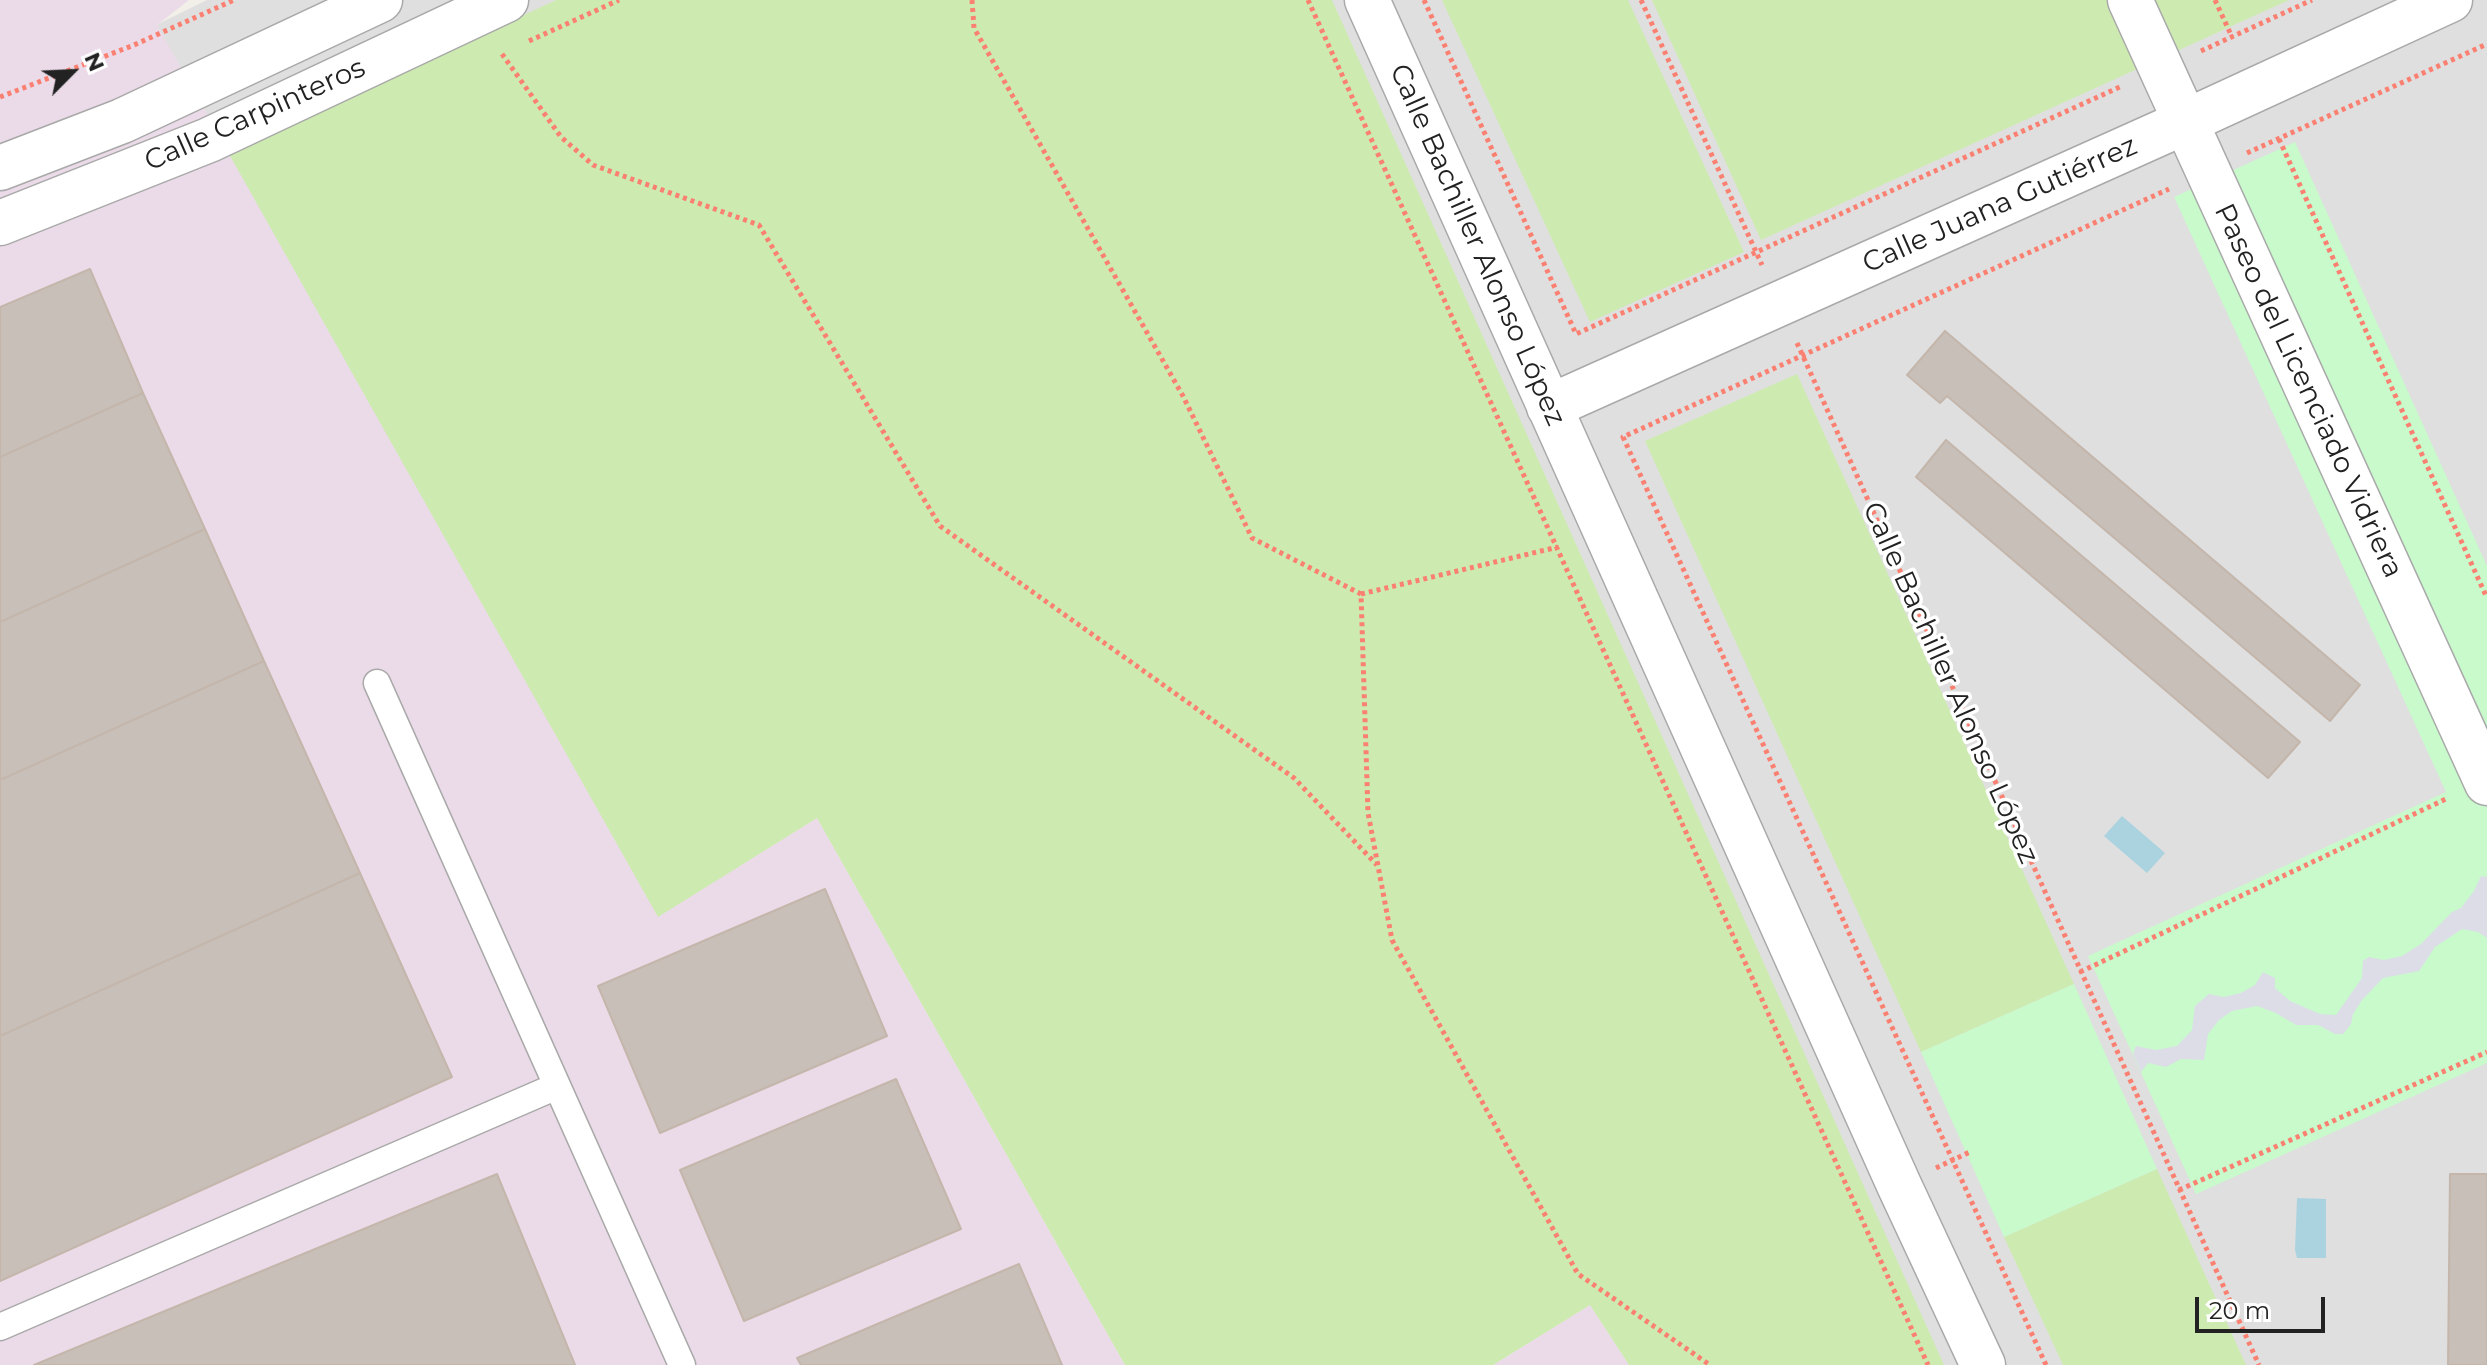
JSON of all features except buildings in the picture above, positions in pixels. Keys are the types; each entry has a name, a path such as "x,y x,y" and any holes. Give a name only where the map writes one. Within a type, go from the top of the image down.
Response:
{"street":[{"name":"Calle Carpinteros","path":"0,168 122,121 380,0"},
{"name":"Calle Carpinteros","path":"0,223 209,140 506,0"},
{"name":"Calle Bachiller Alonso López","path":"1367,0 1983,1365"},
{"name":"Paseo del Licenciado Vidriera","path":"2130,0 2487,782"},
{"name":"Calle Juana Gutiérrez","path":"1549,407 2450,0"}],"lane":[{"path":"377,683 682,1365"},
{"path":"0,1327 557,1086"}],"path":[{"path":"0,97 134,45 234,0"},
{"path":"972,0 974,28 1183,396 1252,538 1361,594 1557,547"},
{"path":"1308,0 1928,1365"},
{"path":"1424,0 1576,334 2312,0"},
{"name":"Calle Bachiller Alonso López","path":"1641,0 2259,1365"},
{"path":"2215,0 2232,37"},
{"path":"2046,1365 1623,437 2487,44"},
{"path":"502,54 561,137 593,165 759,225 940,526 1294,778 1378,866"},
{"path":"2279,139 2487,598"},
{"path":"1361,594 1368,813 1392,940 1578,1274 1710,1365"},
{"path":"2080,972 2487,782"},
{"path":"2179,1190 2487,1052"}],"shaded area":[{"path":"0,0 189,0 157,25 658,916 817,818 1125,1365 0,1365"},
{"path":"207,0 2487,0 2487,1365 1629,1365 1590,1305 1493,1365 1125,1365 817,818 658,917 156,25"},
{"path":"2481,876 2487,877 2487,938 2478,932 2462,929 2435,947 2419,971 2383,978 2362,1000 2343,1034 2335,1034 2318,1025 2296,1025 2257,1006 2232,1011 2219,1020 2208,1034 2204,1060 2181,1059 2166,1067 2148,1063 2141,1072 2133,1054 2136,1046 2156,1050 2177,1046 2192,1030 2195,1006 2209,994 2224,997 2241,993 2255,985 2263,972 2275,978 2275,988 2290,1001 2320,1014 2336,1015 2362,978 2363,961 2369,957 2384,960 2402,956 2421,944 2452,912 2461,908"},
{"path":"1590,1305 1629,1365 1493,1365"}],"green space":[{"path":"556,0 1332,0 1944,1365 1629,1365 1590,1305 1493,1365 1125,1365 817,818 658,917 229,154"},
{"path":"1442,0 1628,0 1744,252 1590,322"},
{"path":"1652,0 2289,0 1761,240"},
{"path":"2295,142 2487,566 2487,1063 2196,1194 2088,956 2446,792 2174,197"},
{"path":"1797,374 2074,984 1921,1052 1645,441"},
{"path":"2074,984 2157,1169 2004,1237 1921,1052"},
{"path":"2157,1169 2246,1365 2063,1365 2004,1237"}],"water":[{"path":"2122,816 2165,853 2147,873 2104,836"},
{"path":"2297,1198 2326,1199 2326,1258 2297,1258"}]}
